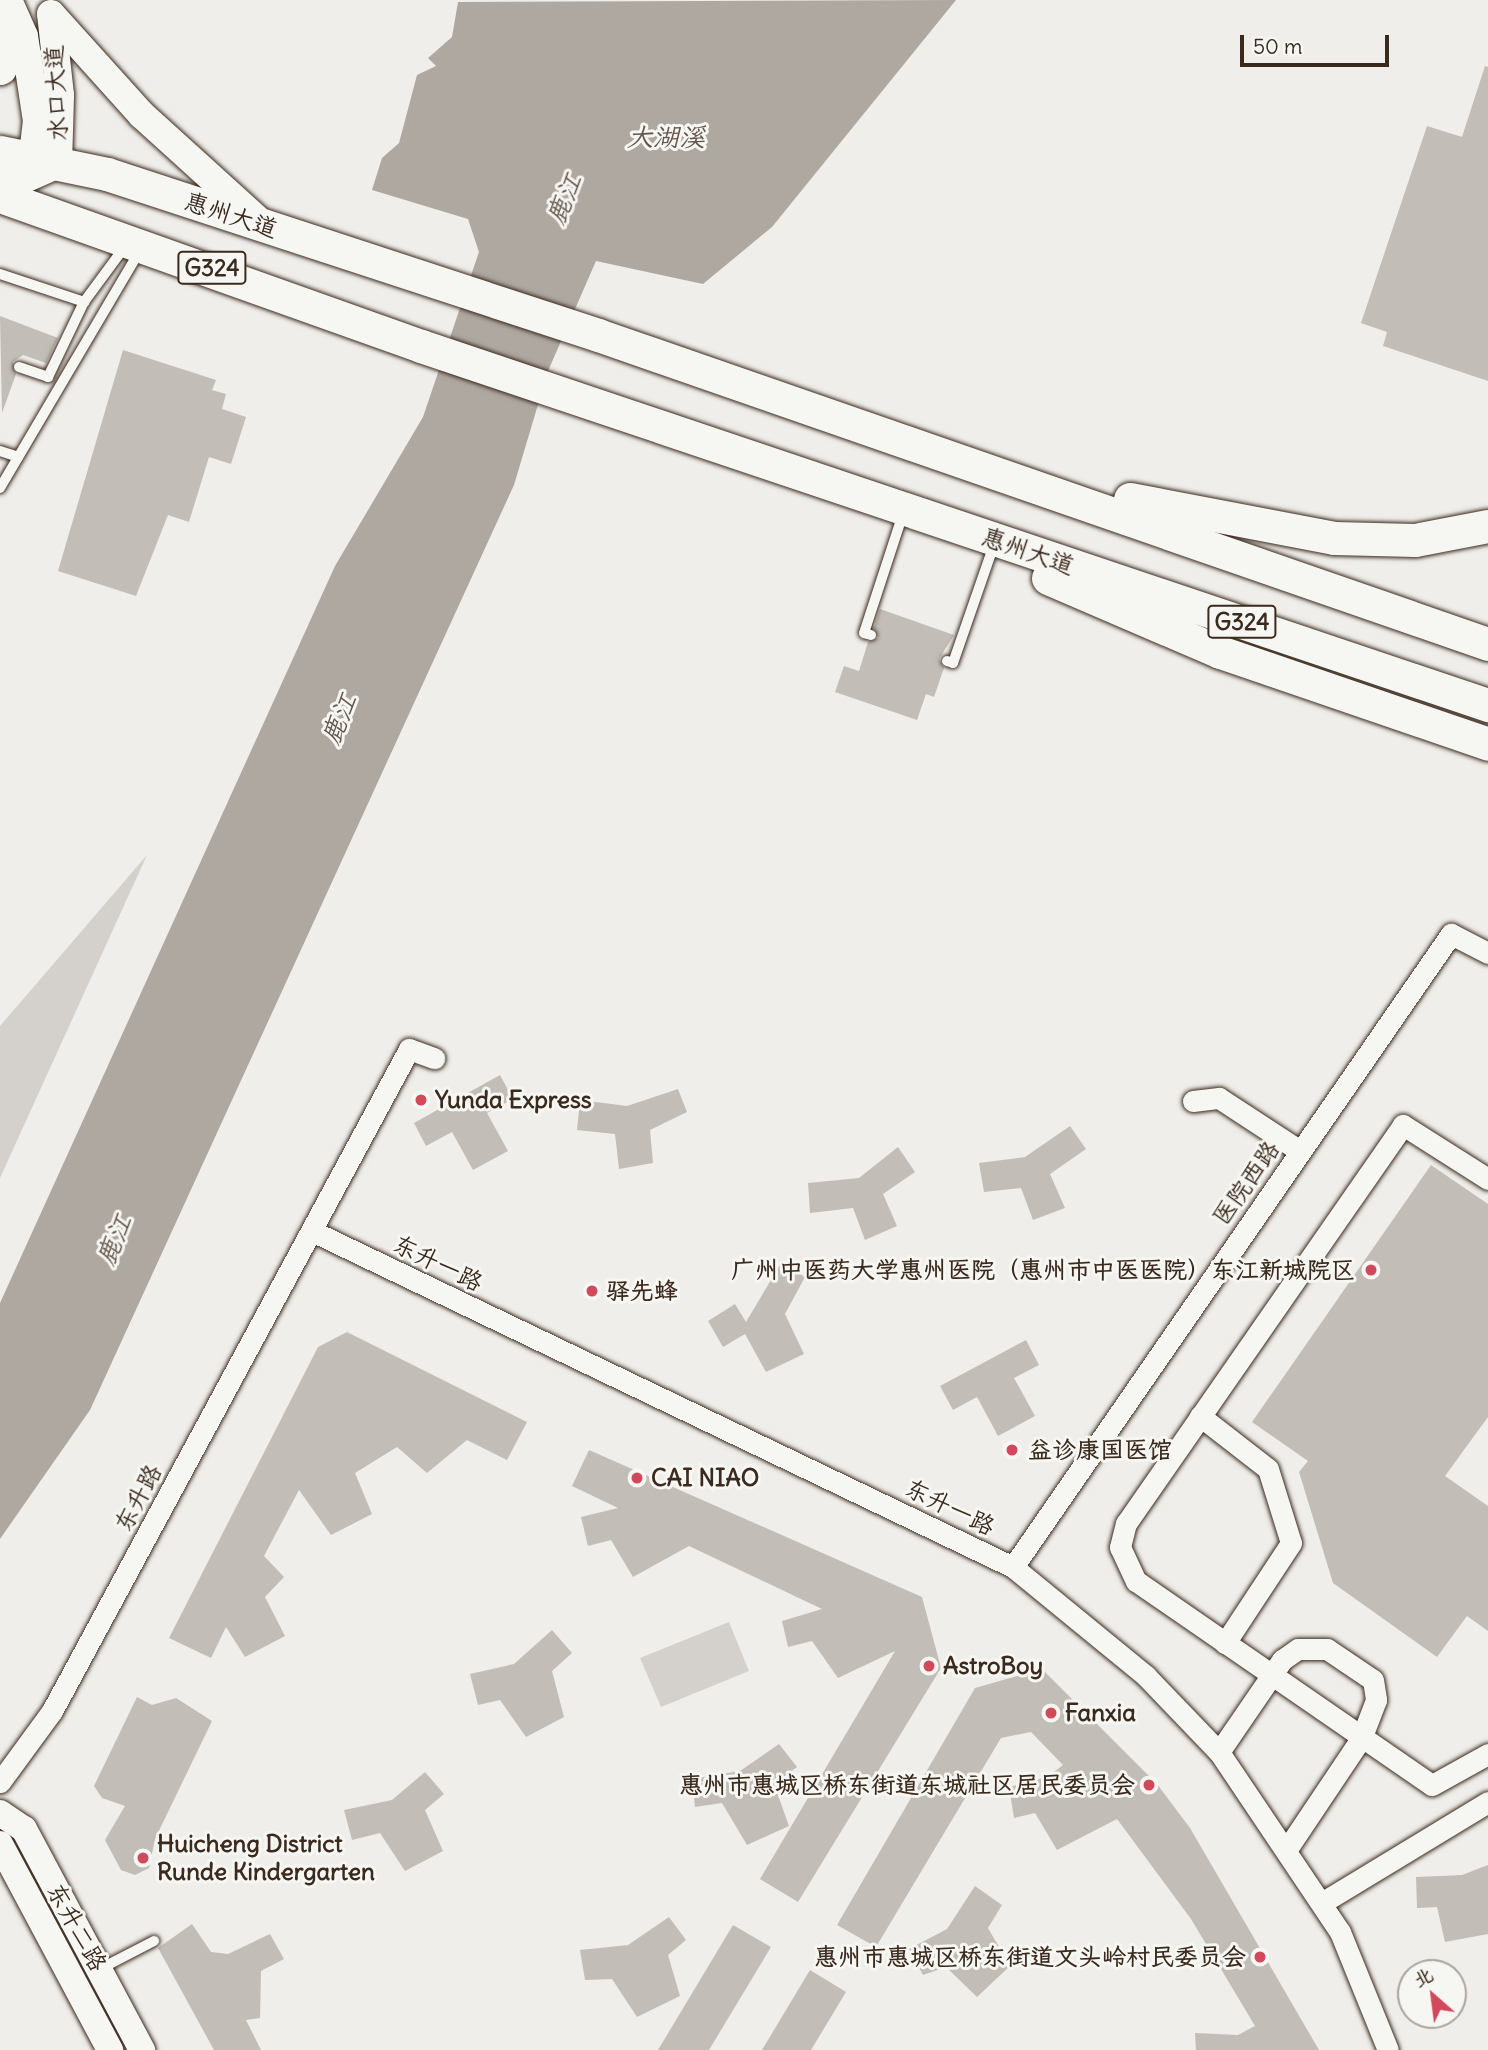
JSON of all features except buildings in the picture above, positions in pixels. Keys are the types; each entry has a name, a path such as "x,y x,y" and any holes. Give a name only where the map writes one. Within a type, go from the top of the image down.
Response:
{"highway":[{"path":"2,64 9,6"},
{"name":"惠州大道","path":"13,155 58,164 266,227 459,292 598,335 1001,474"},
{"name":"G324","path":"0,196 136,242"},
{"name":"惠州大道","path":"136,242 421,346 1488,705"},
{"path":"1001,474 1334,538 1415,540 1488,526"},
{"name":"G324","path":"1001,474 1488,644"},
{"path":"995,540 1036,573 1220,652 1488,744"}],"main road":[{"name":"水口大道","path":"0,188 13,155 36,113 24,36 9,6"},
{"name":"水口大道","path":"0,188 58,164 60,94 50,7"},
{"path":"50,7 168,142 266,227"}],"street":[{"name":"医院西路","path":"1013,1567 1451,933 1488,953"},
{"name":"东升路","path":"0,1782 52,1711 409,1049 434,1058"},
{"path":"1193,1101 1219,1098 1300,1151"},
{"path":"1488,1179 1403,1125 1126,1523 1119,1547 1136,1581 1432,1785 1488,1754"},
{"name":"东升一路","path":"312,1231 1013,1567 1146,1676 1219,1752 1323,1902 1389,2047"},
{"path":"1200,1416 1268,1469 1291,1543 1225,1643"},
{"path":"1219,1752 1272,1675 1291,1653 1312,1646 1365,1672 1377,1693 1362,1737 1287,1849"},
{"path":"1323,1902 1488,1802"},
{"name":"东升二路","path":"0,1813 24,1829 142,2050"},
{"name":"东升二路","path":"0,1844 110,2050"}],"lane":[{"path":"19,367 48,377 84,302 136,242"},
{"path":"0,488 136,242"},
{"path":"0,274 84,302"},
{"path":"0,451 18,457"},
{"path":"871,635 864,633 905,508"},
{"path":"947,661 953,663 995,540"},
{"path":"100,1969 155,1941"}],"shaded area":[{"path":"147,855 0,1178 0,1026"},
{"path":"729,1622 749,1671 661,1707 640,1658"}],"water":[{"name":"大湖溪","path":"956,0 772,227 703,284 596,261 548,371 514,485 90,1410 0,1539 0,1303 335,566 423,417 479,252 468,219 372,190 382,158 399,143 417,75 436,66 428,58 452,37 458,2"}],"place":[{"name":"Yunda Express","path":"421,1100"},
{"name":"广州中医药大学惠州医院（惠州市中医医院）东江新城院区","path":"1371,1270"},
{"name":"驿先蜂","path":"592,1291"},
{"name":"益诊康国医馆","path":"1012,1450"},
{"name":"CAI NIAO","path":"637,1478"},
{"name":"AstroBoy","path":"929,1666"},
{"name":"Fanxia","path":"1051,1713"},
{"name":"惠州市惠城区桥东街道东城社区居民委员会","path":"1149,1785"},
{"name":"Huicheng District Runde Kindergarten","path":"143,1858"},
{"name":"惠州市惠城区桥东街道文头岭村民委员会","path":"1260,1957"}],"water label":[{"name":"鹿江","path":"564,199"},
{"name":"鹿江","path":"339,719"},
{"name":"鹿江","path":"114,1240"}]}
